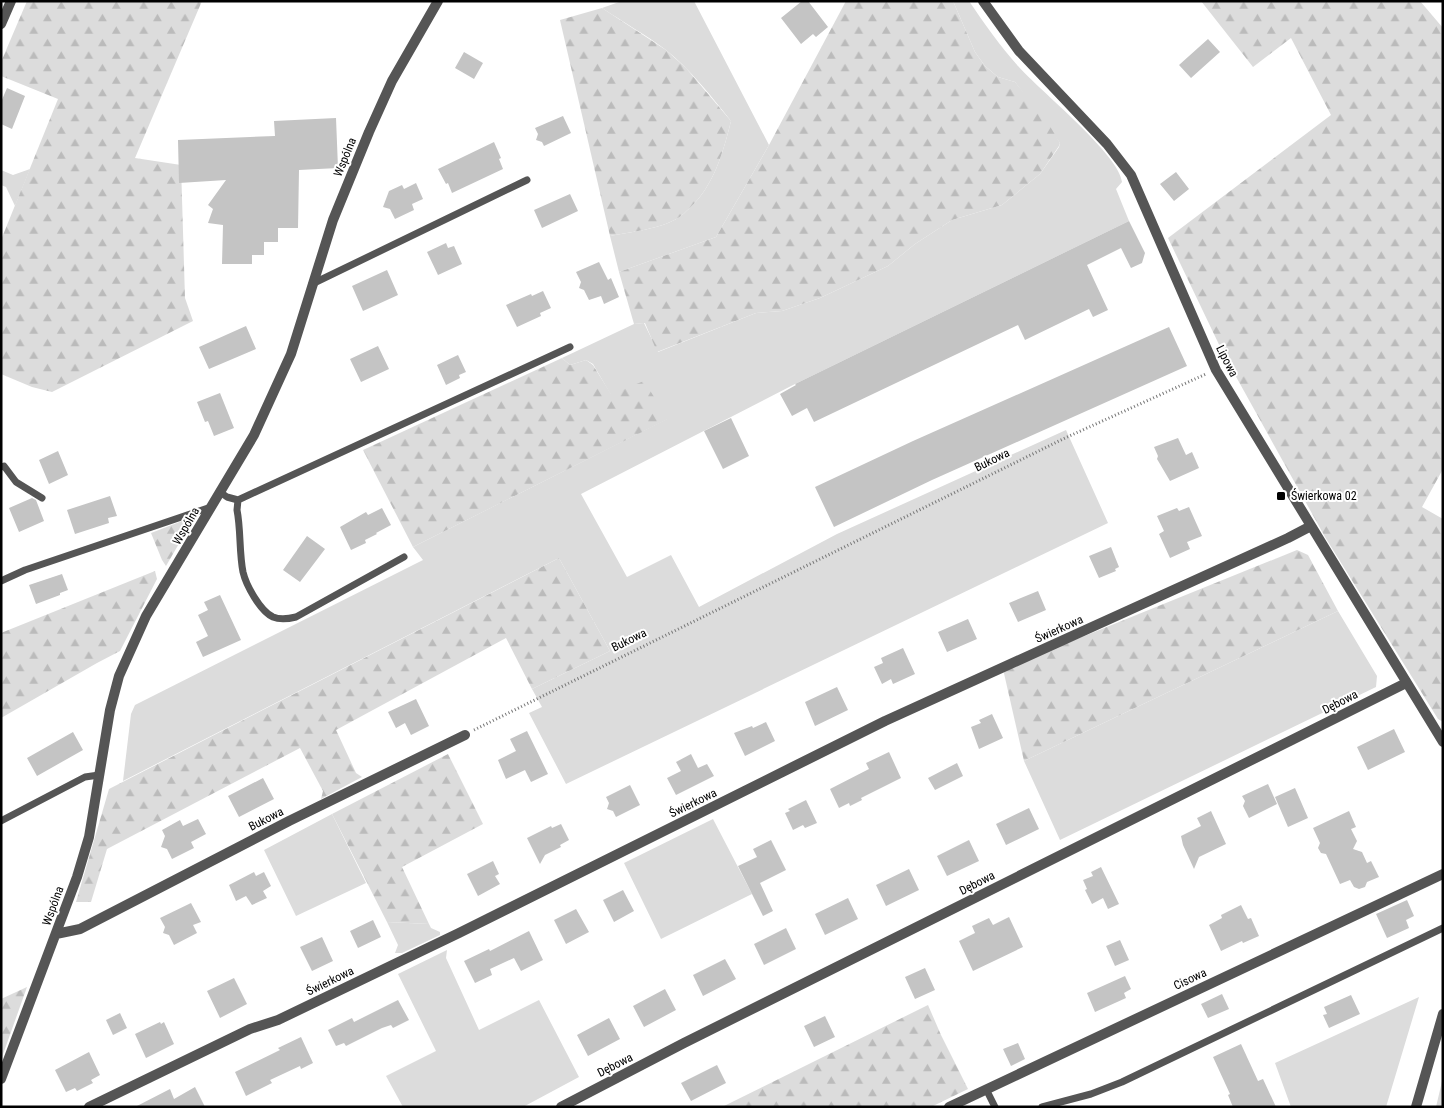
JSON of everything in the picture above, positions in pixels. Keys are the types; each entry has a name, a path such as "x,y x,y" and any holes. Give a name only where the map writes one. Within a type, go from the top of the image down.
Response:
{"street":[{"path":"1,24 11,1"},
{"name":"Wspólna","path":"1,1079 56,934 89,837 110,710 119,676 146,616 254,436 291,354 333,220 369,132 392,81 438,1"},
{"name":"Lipowa","path":"983,1 1019,51 1107,144 1131,175 1216,370 1443,742"},
{"name":"Świerkowa","path":"89,1107 250,1029 278,1020 433,946 885,721 1311,526"},
{"name":"Dębowa","path":"561,1107 693,1039 1406,683"},
{"name":"Bukowa","path":"56,934 80,929 289,821 465,735"},
{"name":"Cisowa","path":"949,1107 1443,874"},
{"path":"1416,1107 1443,1014"}],"lane":[{"path":"312,284 527,180"},
{"path":"220,492 226,497 238,500 570,347"},
{"path":"1,467 4,466 16,482 42,498"},
{"path":"238,500 237,510 243,573 252,594 265,612 272,617 282,619 296,617 404,558"},
{"path":"1,581 25,570 211,507"},
{"path":"1,821 85,777 99,775"},
{"path":"1042,1107 1091,1094 1122,1082 1443,928"},
{"path":"986,1089 996,1107"}],"path":[{"name":"Bukowa","path":"465,735 1066,438 1216,370"}],"green space":[{"path":"27,1 202,1 135,158 181,165 185,298 193,321 52,392 32,387 1,374 1,240 58,99 1,76 1,62"},
{"path":"622,1 694,1 769,145 716,237 619,272 610,236 663,225 679,217 690,208 711,179 721,157 731,121 684,66 666,50 602,8"},
{"path":"846,1 953,1 975,52 985,66 998,77 1015,82 1045,118 1060,143 1059,146 1040,174 1002,205 952,220 915,244 888,266 820,298 782,311 756,313 657,352 645,323 634,324 619,272 716,237 769,145"},
{"path":"953,1 969,1 1018,66 1108,156 1118,170 1122,182 1116,189 1129,221 795,384 581,494 627,577 671,555 699,607 837,534 1066,430 1108,523 566,784 529,713 542,707 532,689 610,651 559,558 123,781 131,714 135,705 423,560 413,547 667,419 611,395 593,364 586,360 570,365 562,358 634,324 644,323 658,352 756,313 782,311 820,298 888,266 915,244 952,220 1002,205 1040,174 1060,143 1015,82 998,77 985,66 975,52"},
{"path":"1201,1 1420,1 1443,28 1443,469 1422,507 1443,519 1443,722 1438,719 1325,537 1224,355 1168,238 1331,115 1291,38 1253,67"},
{"path":"602,8 666,50 686,68 731,121 721,157 711,179 690,208 679,217 663,225 610,236 560,20"},
{"path":"30,169 15,206 6,187 1,185 1,170 13,175"},
{"path":"562,358 570,365 586,360 593,365 611,394 644,381 668,419 413,547 363,450"},
{"path":"195,516 166,566 151,533"},
{"path":"1297,550 1308,555 1338,611 1024,761 1003,669"},
{"path":"559,558 610,651 532,689 506,638 336,730 356,773 362,777 321,799 323,791 300,748 107,849 91,902 76,902 109,789"},
{"path":"155,571 157,579 120,651 1,718 1,633"},
{"path":"1338,611 1377,676 1376,687 1060,840 1024,761"},
{"path":"448,754 483,824 402,867 429,924 387,922 332,814"},
{"path":"332,814 366,883 296,916 264,850"},
{"path":"713,819 752,894 661,939 624,863"},
{"path":"387,922 429,924 431,928 440,932 440,935 402,953 395,953 398,945"},
{"path":"447,950 446,958 479,1030 539,1000 579,1077 523,1107 403,1107 386,1076 436,1051 398,974"},
{"path":"27,987 1,1060 1,999"},
{"path":"1419,997 1386,1107 1291,1107 1275,1063"},
{"path":"928,1005 968,1089 931,1107 722,1107"},
{"path":"1443,1077 1443,1107 1436,1107"}],"building":[{"path":"802,1 808,1 828,27 816,37 813,34 801,44 781,18"},
{"path":"1208,39 1220,52 1191,78 1179,65"},
{"path":"464,52 483,63 474,79 455,68"},
{"path":"7,88 25,96 12,129 1,124 1,102"},
{"path":"563,116 571,133 544,146 542,142 536,140 538,134 535,128"},
{"path":"336,118 338,168 299,170 298,228 278,228 278,242 264,242 264,255 252,255 252,264 222,264 223,225 208,223 213,209 208,205 226,180 179,183 178,140 275,136 274,121"},
{"path":"494,142 501,158 499,159 503,169 452,193 448,183 446,184 438,169"},
{"path":"1176,172 1189,189 1174,201 1160,184"},
{"path":"416,183 423,199 412,204 414,210 395,219 390,209 383,207 389,191 402,185 404,189"},
{"path":"570,194 578,211 542,228 534,210"},
{"path":"1129,221 1145,253 1142,263 1131,268 1121,248 1087,265 1108,310 1093,317 1089,309 1025,340 1018,325 814,422 807,408 792,416 780,394 795,384"},
{"path":"446,243 448,248 454,246 462,264 438,275 427,252"},
{"path":"599,262 608,280 611,278 619,297 604,304 601,296 589,300 584,290 579,288 581,282 576,272"},
{"path":"387,270 398,295 363,311 352,286"},
{"path":"543,291 551,308 540,313 541,316 517,327 506,305"},
{"path":"246,326 256,349 209,369 199,347"},
{"path":"1169,327 1187,366 932,480 834,527 815,487 913,441"},
{"path":"378,346 389,369 361,382 350,359"},
{"path":"458,355 466,372 459,375 460,378 446,385 437,365"},
{"path":"220,393 234,428 214,436 208,421 205,422 197,402"},
{"path":"731,418 749,456 723,469 704,431"},
{"path":"1178,438 1186,455 1192,452 1199,468 1170,481 1157,459 1158,456 1154,447"},
{"path":"58,451 68,475 49,484 39,460"},
{"path":"110,496 117,516 108,518 109,523 75,534 67,510"},
{"path":"32,498 36,500 44,521 19,532 9,508"},
{"path":"1189,507 1202,536 1187,542 1190,549 1170,558 1159,534 1164,531 1157,516 1177,508 1179,511"},
{"path":"382,508 391,525 365,540 366,543 351,550 340,527 366,512 368,515"},
{"path":"307,536 325,549 300,582 283,570"},
{"path":"1111,547 1119,567 1115,569 1116,571 1099,578 1089,556"},
{"path":"62,574 68,590 36,604 29,585"},
{"path":"1038,591 1046,610 1018,622 1009,603"},
{"path":"220,595 241,640 203,657 196,642 208,636 198,615 208,610 204,602"},
{"path":"968,619 977,639 947,652 938,632"},
{"path":"903,648 915,674 893,684 891,679 882,684 874,667 883,663 881,658"},
{"path":"837,687 848,710 815,726 805,702"},
{"path":"416,699 429,726 411,735 405,723 396,728 388,712"},
{"path":"992,714 1003,738 979,749 971,727 981,723 979,720"},
{"path":"766,722 775,741 745,756 734,733"},
{"path":"1394,729 1405,752 1368,770 1357,747"},
{"path":"527,731 548,774 531,782 525,770 506,779 498,760 516,751 510,739"},
{"path":"73,732 83,750 37,776 27,758"},
{"path":"889,752 901,778 861,798 862,800 850,806 849,803 839,808 830,789 869,769 866,763"},
{"path":"691,754 698,768 707,764 714,776 676,795 667,778 681,771 676,762"},
{"path":"957,763 963,776 935,790 928,778"},
{"path":"263,778 274,799 239,817 228,796"},
{"path":"1268,784 1277,804 1249,818 1243,806 1245,801 1242,796"},
{"path":"630,785 640,805 616,817 613,811 607,809 609,803 606,797"},
{"path":"1295,788 1308,818 1288,827 1275,797"},
{"path":"806,800 817,823 805,828 803,825 793,830 785,813 790,811 788,809"},
{"path":"1029,808 1039,829 1006,845 996,824"},
{"path":"1211,811 1226,844 1199,857 1194,869 1181,836 1201,826 1197,818"},
{"path":"1349,811 1356,827 1351,829 1357,841 1353,849 1362,852 1367,863 1371,861 1379,877 1367,882 1365,887 1359,889 1354,887 1350,880 1340,884 1326,854 1321,853 1318,848 1320,843 1313,828"},
{"path":"198,819 206,834 191,842 194,848 172,859 167,849 161,847 165,836 162,830 180,820 183,826"},
{"path":"561,824 569,840 560,845 561,847 545,855 540,864 527,838 551,826 552,828"},
{"path":"771,840 786,870 760,883 773,911 763,916 738,866 757,857 753,849"},
{"path":"969,840 979,861 947,876 937,856"},
{"path":"493,861 499,874 495,876 500,884 478,896 467,874"},
{"path":"1101,867 1119,904 1108,909 1103,898 1092,904 1085,890 1087,889 1083,880 1093,876 1091,872"},
{"path":"909,869 919,890 886,906 876,885"},
{"path":"254,872 256,876 264,872 271,886 263,891 267,898 252,905 246,896 236,901 229,885"},
{"path":"623,890 634,911 614,922 603,900"},
{"path":"848,898 858,919 825,935 815,914"},
{"path":"1407,900 1414,916 1406,920 1409,928 1387,938 1376,914"},
{"path":"191,903 201,922 193,925 197,933 174,945 169,935 163,933 165,927 160,918"},
{"path":"1241,905 1248,919 1251,918 1259,936 1243,943 1242,941 1221,951 1209,925 1222,918 1221,915"},
{"path":"576,909 589,932 566,944 554,920"},
{"path":"1009,917 1023,947 973,971 959,941 975,933 972,926 989,918 993,925"},
{"path":"373,920 381,937 358,948 350,931"},
{"path":"786,928 796,949 764,965 754,944"},
{"path":"529,931 543,960 521,971 514,958 490,969 492,975 475,983 464,961 489,949 490,951"},
{"path":"322,937 333,961 312,971 300,947"},
{"path":"1120,940 1129,960 1115,966 1106,946"},
{"path":"725,959 736,979 703,996 693,975"},
{"path":"925,968 935,990 915,999 905,977"},
{"path":"1125,976 1131,989 1124,993 1126,998 1095,1012 1087,993"},
{"path":"234,978 247,1004 220,1018 207,991"},
{"path":"665,989 676,1010 644,1027 633,1006"},
{"path":"1222,994 1229,1009 1208,1018 1201,1004"},
{"path":"1351,995 1360,1014 1329,1028 1323,1015 1327,1014 1324,1007"},
{"path":"398,1000 409,1020 393,1028 391,1025 382,1028 346,1046 344,1043 336,1046 328,1030 352,1018 354,1022"},
{"path":"120,1013 127,1028 113,1035 106,1020"},
{"path":"825,1016 835,1037 814,1047 804,1026"},
{"path":"609,1018 620,1039 588,1056 577,1035"},
{"path":"160,1022 161,1024 164,1022 174,1044 146,1058 135,1034"},
{"path":"301,1037 313,1063 301,1069 300,1066 270,1080 272,1083 246,1096 235,1072 280,1050 278,1048"},
{"path":"1018,1043 1025,1059 1011,1066 1003,1049"},
{"path":"1241,1044 1258,1081 1263,1079 1276,1107 1233,1107 1228,1095 1230,1094 1213,1057"},
{"path":"89,1052 100,1075 91,1080 93,1083 77,1091 75,1088 66,1092 55,1070"},
{"path":"717,1065 726,1083 691,1101 681,1083"},
{"path":"195,1087 205,1107 135,1107 170,1089 174,1099"}],"place":[{"name":"Świerkowa 02","path":"1281,496"}]}
